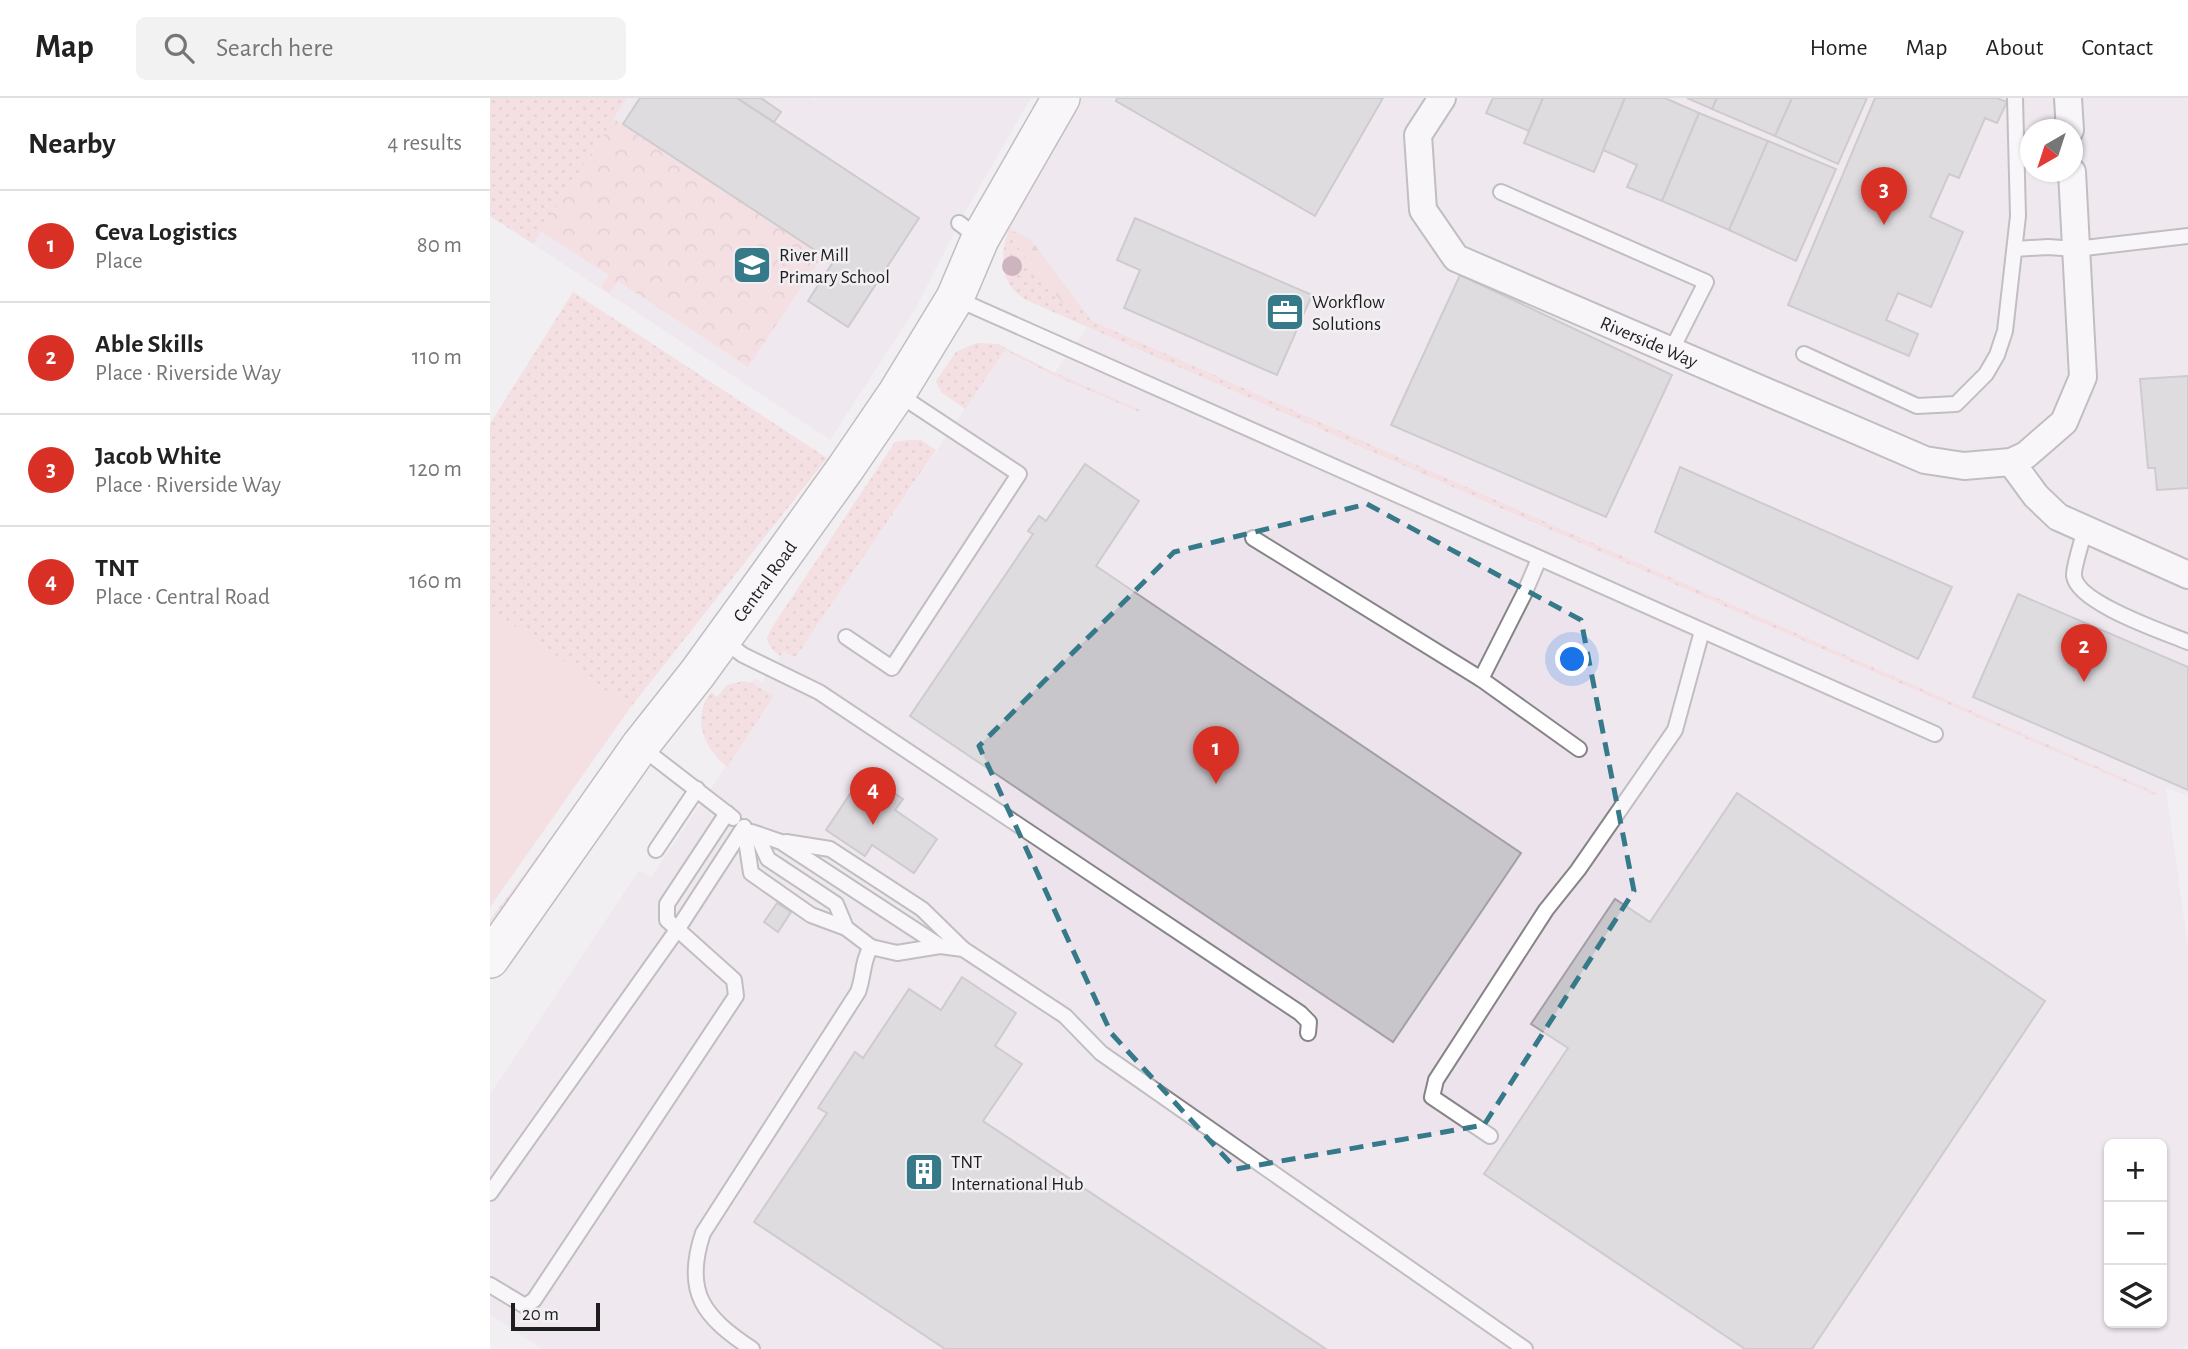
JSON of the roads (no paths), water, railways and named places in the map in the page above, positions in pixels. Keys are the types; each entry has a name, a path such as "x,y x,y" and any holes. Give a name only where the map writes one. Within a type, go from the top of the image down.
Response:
{"street":[{"name":"Central Road","path":"490,959 640,746 722,640 897,393 955,298 970,231 1018,174 1061,98"},
{"name":"Riverside Way","path":"1442,98 1418,135 1423,211 1456,258 1925,460 1964,466 2011,462 2026,455 2064,422 2083,377 2073,182"},
{"path":"2068,98 2069,119"},
{"path":"2011,462 2035,496 2058,517 2188,575"}],"lane":[{"path":"1804,354 1917,406 1955,404 1986,374 2006,331 2018,216 2015,98"},
{"path":"1501,192 1706,282 1671,351"},
{"path":"2014,249 2076,248 2188,236"},
{"path":"955,298 1936,734"},
{"path":"846,637 892,668 1019,474 897,393"},
{"path":"2085,529 2074,576 2081,590 2097,603 2188,642"},
{"path":"1253,538 1481,679 1579,749"},
{"path":"1481,679 1539,559"},
{"path":"1490,1136 1432,1097 1436,1080 1546,910 1578,870 1675,730 1702,631"},
{"path":"722,640 743,655 819,692 1289,1005 1308,1022 1308,1034"},
{"path":"640,746 750,831 781,842 830,849 922,909 963,949 1065,1016 1101,1053 1525,1349"},
{"path":"656,850 697,789"},
{"path":"490,1285 525,1306 534,1300 736,996 734,980 667,920 667,904 727,813"},
{"path":"750,831 751,873 811,915 846,928 872,947 897,953 940,946 963,949"},
{"path":"750,831 768,859 836,904 846,928"},
{"path":"490,1193 750,831"},
{"path":"781,842 940,946"},
{"path":"752,1349 713,1319 699,1298 695,1273 696,1253 703,1233 858,992 863,978 864,960 872,947"}],"place":[{"name":"Jacob White","path":"1884,225"},
{"name":"River Mill Primary School","path":"752,265"},
{"name":"Workflow Solutions","path":"1285,312"},
{"name":"Able Skills","path":"2084,682"},
{"name":"Ceva Logistics","path":"1216,784"},
{"name":"TNT","path":"873,825"},
{"name":"TNT International Hub","path":"924,1172"}]}
